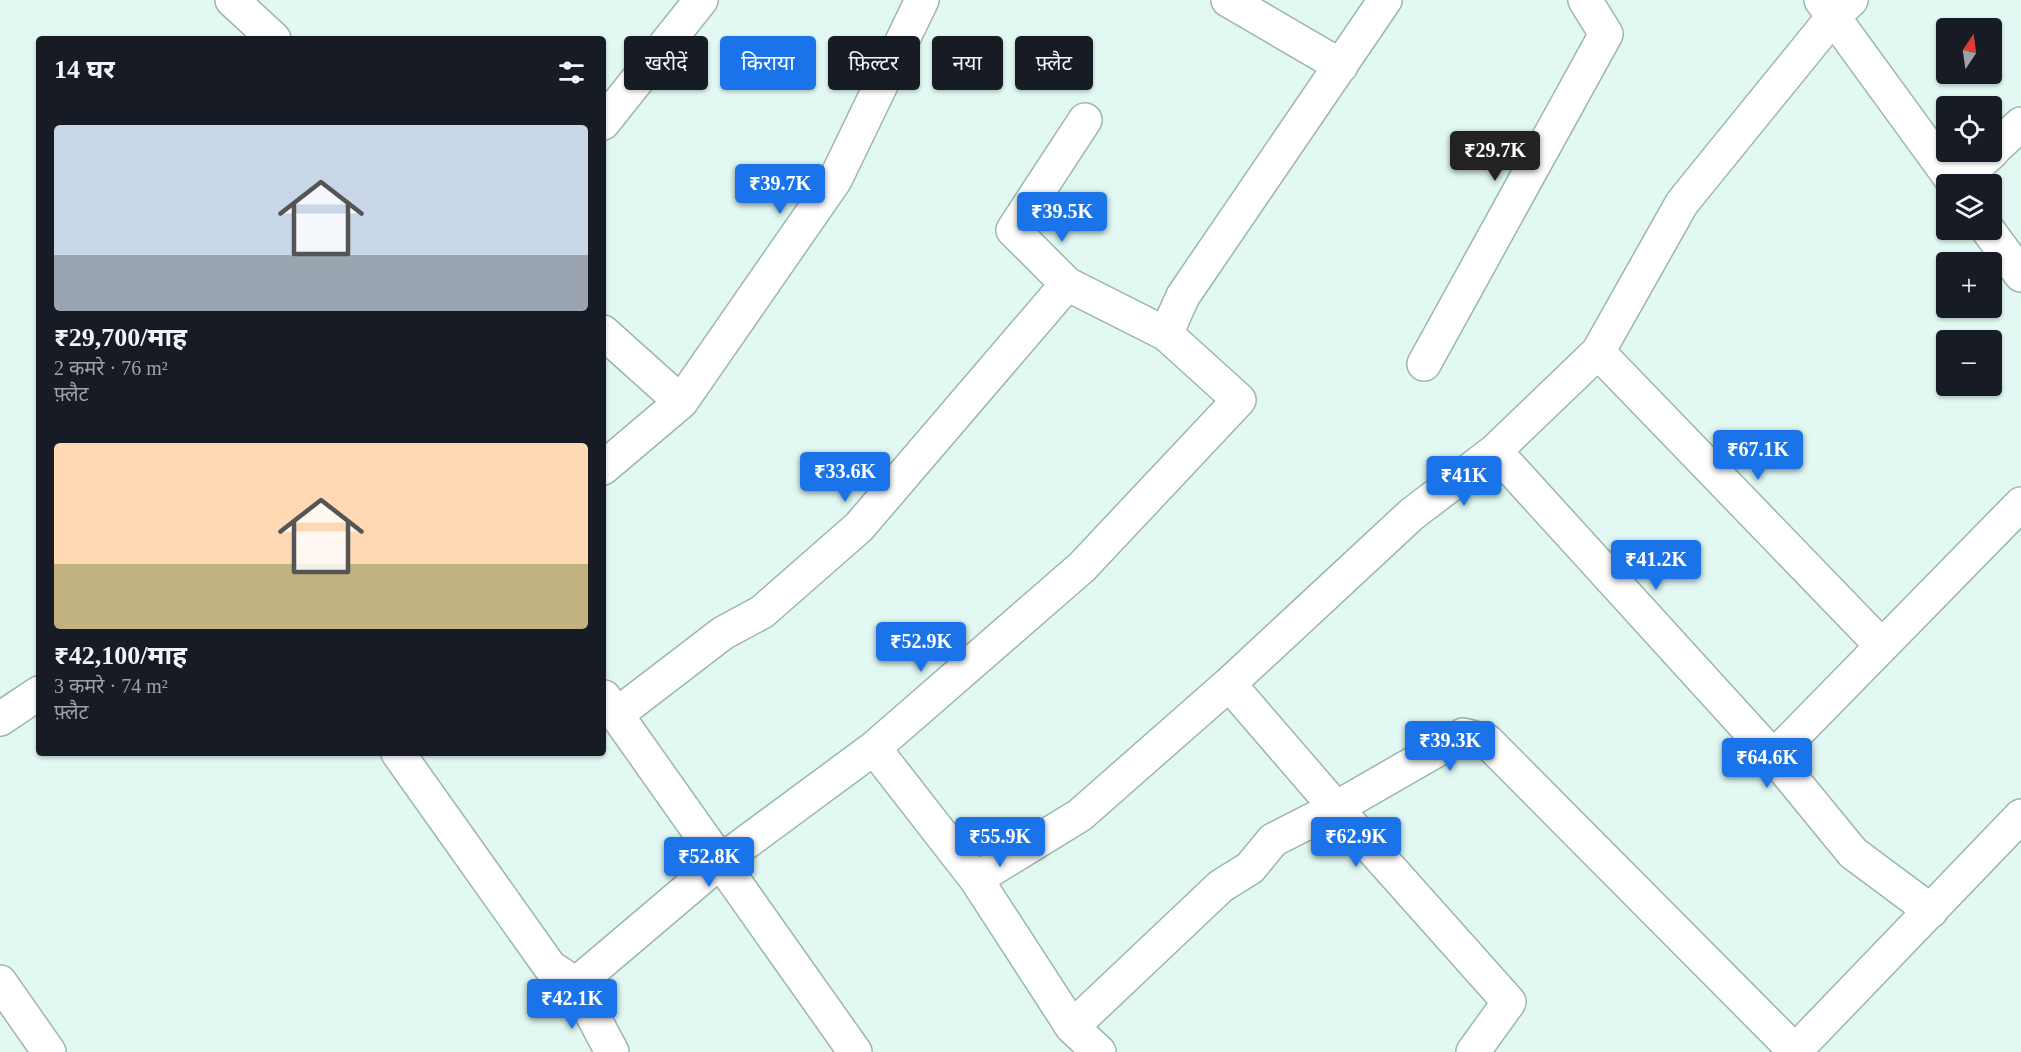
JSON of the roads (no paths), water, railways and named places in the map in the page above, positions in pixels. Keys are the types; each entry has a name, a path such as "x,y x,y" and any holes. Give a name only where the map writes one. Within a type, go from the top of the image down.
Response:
{"street":[{"path":"232,0 271,36"},
{"path":"606,119 701,0"},
{"path":"606,465 681,402 835,180 922,0"},
{"path":"1228,0 1341,66"},
{"path":"1166,334 1183,297 1385,0"},
{"path":"1424,364 1606,34 1585,0"},
{"path":"976,879 1080,815 1229,684 1412,514 1495,451 1598,352 1682,203 1835,6 1949,174"},
{"path":"576,984 721,861 874,748 1082,567 1239,400 1166,334 1067,284 1013,230 1085,120"},
{"path":"2002,142 2021,124"},
{"path":"1967,174 1980,162"},
{"path":"1995,240 2021,275"},
{"path":"855,1052 610,705 723,633 762,612 859,527 1067,284"},
{"path":"606,335 681,402"},
{"path":"1598,352 1882,646"},
{"path":"1495,451 1780,764 1853,853 1931,911"},
{"path":"1780,764 1784,746 2021,504"},
{"path":"1229,684 1509,1002 1473,1052"},
{"path":"0,719 36,695"},
{"path":"1072,1027 1221,886 1250,868 1273,840 1336,808 1463,735 1487,741 1795,1052 2021,816"},
{"path":"874,748 976,879 1072,1027 1099,1052"},
{"path":"400,756 550,967 576,984 612,1052"},
{"path":"0,982 49,1052"}]}
